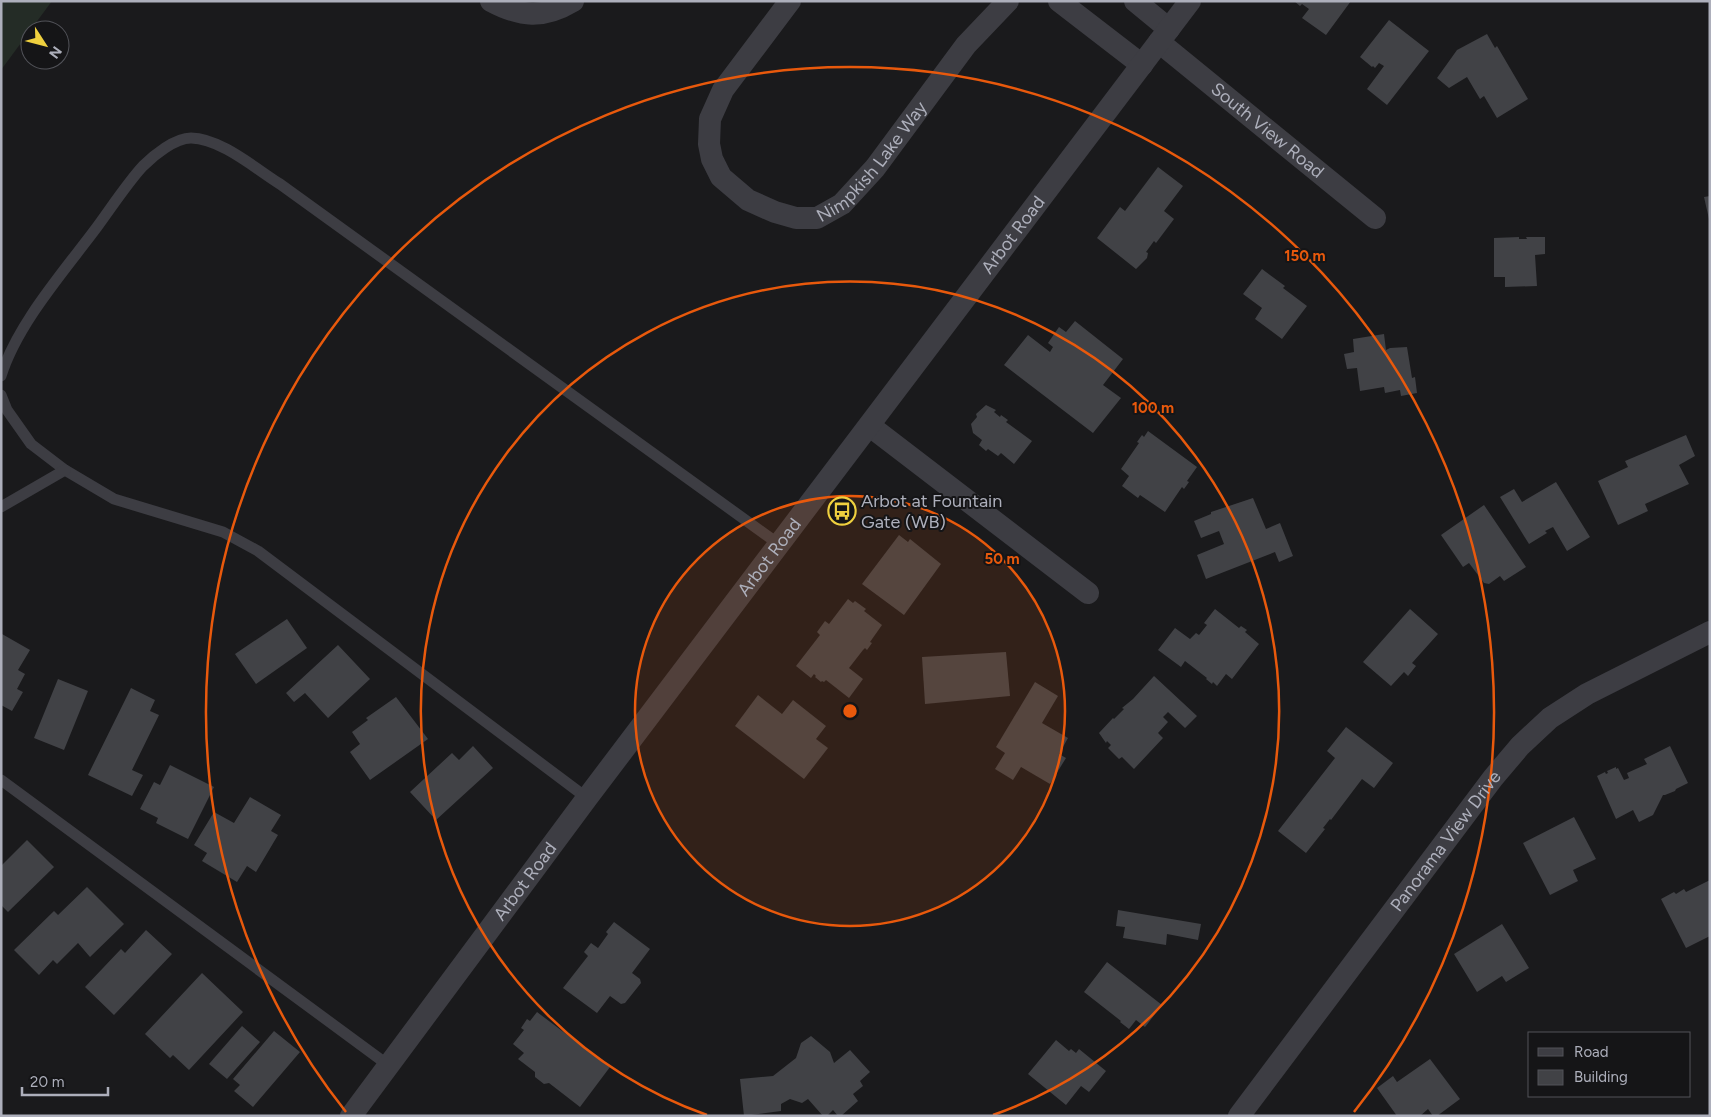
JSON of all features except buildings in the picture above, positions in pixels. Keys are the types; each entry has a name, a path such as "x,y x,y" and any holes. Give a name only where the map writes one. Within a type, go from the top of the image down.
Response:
{"street":[{"path":"492,1 508,10 528,14 547,13 573,1"},
{"name":"Nimpkish Lake Way","path":"790,1 723,90 710,120 709,144 712,159 721,177 748,200 775,212 796,218 817,218 842,204 875,168 966,45 1008,1"},
{"path":"1059,1 1142,65"},
{"name":"South View Road","path":"1135,1 1164,36 1375,218"},
{"name":"Arbot Road","path":"351,1116 587,798 1190,1"},
{"path":"870,426 1088,592"},
{"name":"Panorama View Drive","path":"1239,1116 1493,778 1520,746 1550,718 1587,694 1710,632"}],"lane":[{"path":"1,376 7,358 40,304 143,166 173,142 190,138 209,141 280,184 780,545"},
{"path":"1,395 7,410 31,444 65,470 114,499 223,532 258,551 587,798"},
{"path":"1,507 65,470"},
{"path":"1,780 388,1065"}],"shaded area":[{"path":"1,1 52,1 38,20 20,20 20,44 1,70"}],"place":[{"name":"Arbot at Fountain Gate (WB)","path":"842,511"}]}
